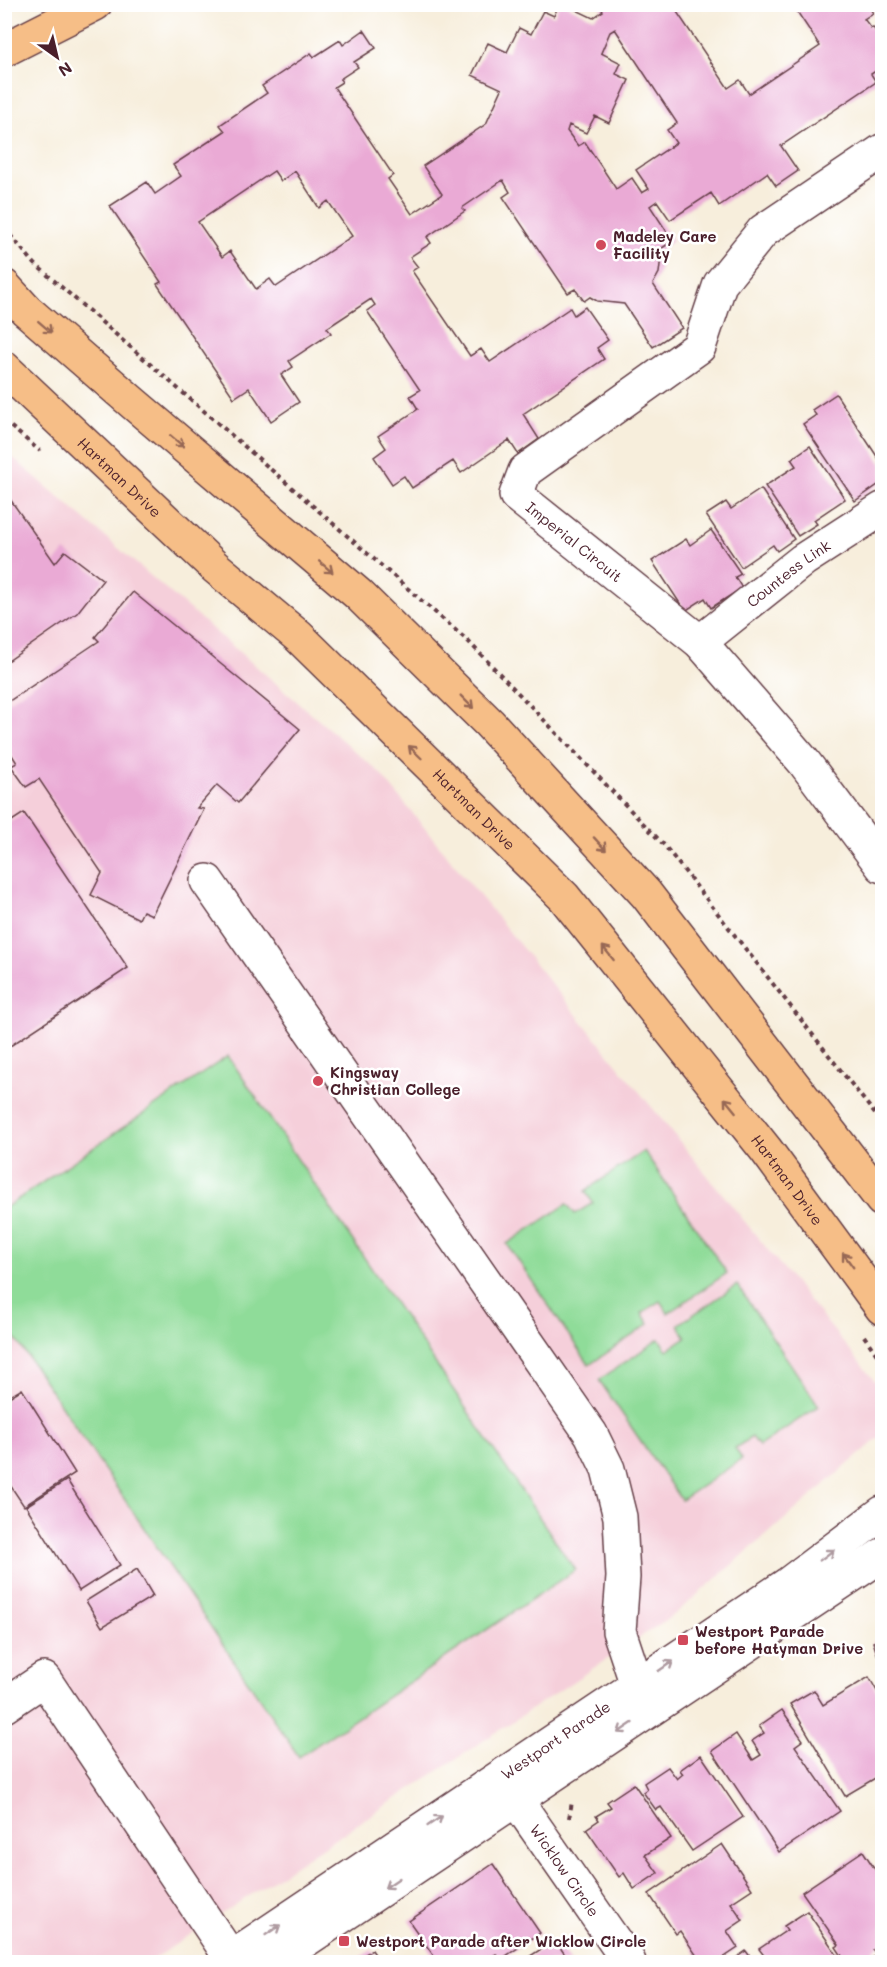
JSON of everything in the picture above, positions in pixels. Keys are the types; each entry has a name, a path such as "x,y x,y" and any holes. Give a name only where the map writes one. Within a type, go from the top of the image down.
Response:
{"main road":[{"path":"4,50 95,4"},
{"path":"4,285 26,310 132,403 358,594 489,723 646,894 882,1200"},
{"name":"Hartman Drive","path":"4,368 215,567 298,637 564,897 766,1150 882,1308"}],"street":[{"name":"Imperial Circuit","path":"882,151 763,231 720,284 699,347 525,471 516,495 700,642 804,762 882,866"},
{"name":"Countess Link","path":"700,642 802,560 882,509"},
{"path":"207,881 591,1434 608,1469 620,1517 623,1577 619,1631 637,1685"},
{"name":"Westport Parade","path":"273,1962 508,1789 637,1685 788,1584 882,1513"},
{"name":"Westport Parade","path":"228,1960 882,1556"},
{"path":"4,1706 44,1679 228,1960"},
{"name":"Wicklow Circle","path":"508,1789 629,1962"}],"path":[{"path":"4,421 47,457"},
{"path":"863,1334 882,1362"},
{"path":"546,1845 567,1831 574,1792"}],"shaded area":[{"name":"Kingsway Christian College","path":"4,450 379,772 882,1390 882,1435 675,1614 149,1962 5,1962"}],"green space":[{"path":"228,1056 575,1570 299,1757 5,1323 5,1208"},
{"path":"644,1151 727,1273 668,1313 660,1301 642,1313 649,1324 589,1365 507,1244 567,1204 575,1214 593,1203 585,1191"},
{"path":"737,1285 819,1406 759,1446 752,1437 735,1448 742,1459 681,1500 599,1380 659,1339 667,1350 686,1337 678,1325"}],"building":[{"name":"Madeley Care Facility","path":"559,4 564,4 593,18 603,11 598,4 689,4 677,12 728,88 740,80 749,94 820,46 792,4 867,4 873,13 864,19 871,28 873,27 882,41 882,54 878,57 882,67 871,74 876,82 781,146 798,171 776,186 767,173 719,206 711,193 670,220 657,201 650,206 673,241 662,248 659,273 653,284 682,328 653,347 624,304 597,301 590,297 584,301 575,289 568,293 503,197 510,192 503,180 462,208 465,211 427,237 431,243 410,257 418,267 412,271 470,356 481,349 490,362 570,308 574,315 585,307 608,340 597,348 604,359 523,414 539,439 518,454 509,440 461,473 453,461 412,488 404,476 392,484 374,457 386,448 378,436 418,409 410,396 420,390 367,311 375,305 371,299 327,328 331,333 289,361 293,367 281,375 299,402 271,421 249,388 234,398 157,284 161,282 110,206 147,182 155,194 181,176 173,165 225,131 220,125 267,93 262,86 311,53 314,57 340,40 343,45 364,30 376,48 354,62 358,67 340,79 342,82 334,87 393,175 388,179 412,214 442,194 423,166 486,124 502,89 472,75 488,43 507,52 519,28 531,34 543,11 554,16","holes":["615,29 677,123 667,130 676,143 636,170 649,189 642,193 632,178 616,189 585,142 578,146 567,131 569,125 586,133 595,116 609,123 629,80 616,74 621,63 601,53 610,32","274,171 281,181 295,171 319,208 328,201 352,236 276,287 270,279 256,289 230,251 222,257 198,222"]},
{"path":"836,394 882,464 882,482 855,501 803,424 816,415 812,410"},
{"path":"810,446 845,499 814,520 817,524 798,536 765,486 796,466 791,459"},
{"path":"761,489 794,539 777,551 773,545 741,567 706,515 726,502 731,509"},
{"path":"5,492 55,563 65,551 103,580 77,613 5,663"},
{"path":"711,530 741,574 735,577 742,588 711,608 705,598 685,611 652,561 686,539 690,545"},
{"path":"133,592 300,729 238,803 217,785 197,808 204,809 152,915 143,911 139,919 91,895 102,873 39,779 26,787 11,766 17,763 5,744 5,704 99,641 95,637"},
{"path":"24,813 128,968 4,1050 4,826"},
{"path":"22,1389 75,1473 24,1506 4,1476 4,1400"},
{"path":"67,1480 120,1565 79,1591 26,1506"},
{"path":"137,1569 153,1596 102,1627 86,1601"},
{"path":"882,1639 882,1668 873,1642"},
{"path":"869,1677 882,1700 882,1708 878,1711 882,1719 882,1774 845,1796 790,1704 814,1690 823,1705"},
{"path":"782,1710 803,1740 795,1746 840,1811 779,1852 712,1751 736,1734 753,1760 761,1755 752,1741 764,1733 759,1726"},
{"path":"701,1755 743,1817 692,1851 661,1807 656,1810 643,1792 647,1789 644,1783 668,1767 677,1779 683,1774 680,1770"},
{"path":"634,1784 671,1838 645,1855 658,1873 634,1889 624,1873 619,1877 586,1829 599,1820 596,1816 611,1807 607,1802"},
{"path":"722,1844 752,1889 731,1903 743,1920 727,1931 738,1948 717,1962 701,1962 680,1931 676,1934 649,1894"},
{"path":"863,1851 882,1880 882,1943 873,1950 877,1955 866,1962 846,1962 836,1947 839,1945 802,1892"},
{"path":"493,1864 540,1933 500,1960 496,1954 483,1962 438,1962 409,1921"},
{"path":"807,1911 842,1962 769,1962 759,1949 787,1930 784,1926"},
{"path":"555,1940 570,1962 521,1962"},
{"path":"372,1950 380,1962 352,1962"},
{"path":"746,1951 754,1962 730,1962"}],"place":[{"name":"Madeley Care Facility","path":"601,245"},
{"name":"Kingsway Christian College","path":"318,1081"},
{"name":"Westport Parade before Hatyman Drive","path":"683,1640"},
{"name":"Westport Parade after Wicklow Circle","path":"344,1941"}]}
